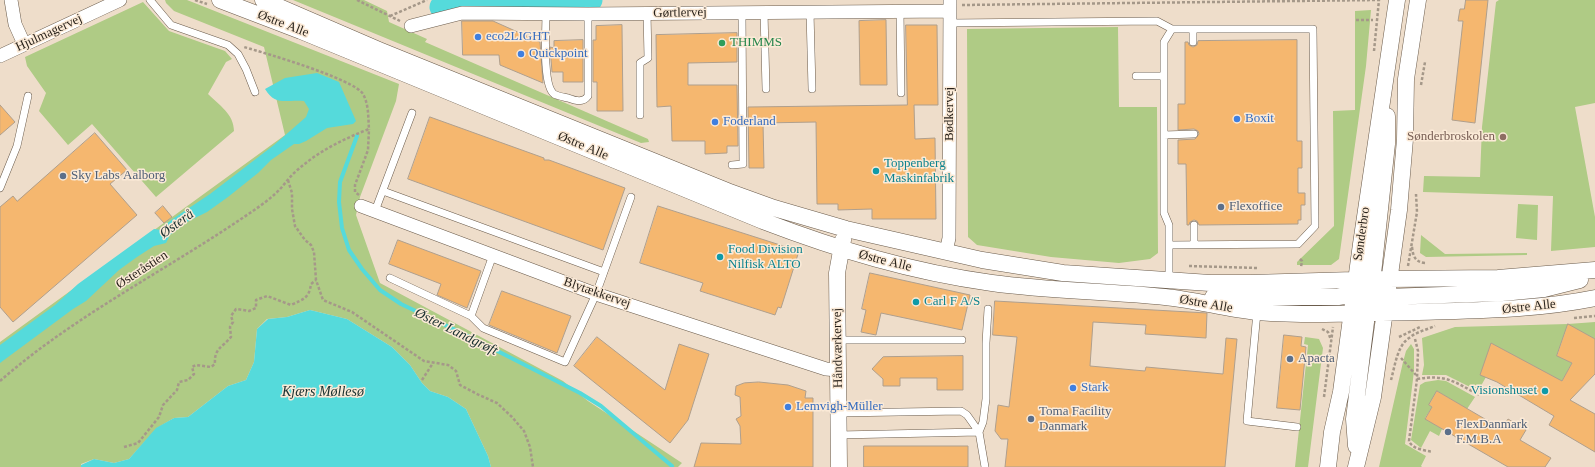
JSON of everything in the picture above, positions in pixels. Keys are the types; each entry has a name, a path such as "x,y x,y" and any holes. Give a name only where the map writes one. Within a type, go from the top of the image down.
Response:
{"street":[{"path":"11,0 17,30 24,44"},
{"name":"Hjulmagervej","path":"0,56 120,0"},
{"name":"Østre Alle","path":"220,0 301,31 764,221 841,250 926,271 992,283 1164,297 1257,312 1498,278 1595,270"},
{"name":"Østre Alle","path":"264,0 379,50 727,191 774,208 846,229 946,252 1015,266 1063,273 1169,281 1251,283 1338,280 1370,296 1412,312 1531,308 1591,299"},
{"name":"Sønderbro","path":"1356,464 1373,397 1370,296 1387,67 1398,0"},
{"name":"Sønderbro","path":"1328,467 1332,432 1341,392 1401,189 1405,139 1406,80 1418,0"},
{"name":"Gørtlervej","path":"411,26 462,13 588,14 950,10"},
{"name":"Bødkervej","path":"946,252 949,238 950,10"},
{"name":"Blytækkervej","path":"361,206 596,294 826,369 838,370"},
{"name":"Håndværkervej","path":"839,467 837,273 846,229"},
{"path":"1164,297 1297,297 1502,293 1544,289 1595,277"}],"lane":[{"path":"150,0 171,25 228,45 238,54 255,92"},
{"path":"950,10 1157,21 1172,29 1313,29 1315,226 1298,244 1169,245"},
{"path":"900,11 900,93"},
{"path":"732,165 744,164 742,12"},
{"path":"764,12 766,90"},
{"path":"810,12 812,89"},
{"path":"640,115 640,63 648,58 647,13"},
{"path":"546,14 546,74 549,88 554,94 578,101 586,99 588,96 588,14"},
{"path":"1169,281 1169,225 1164,213 1164,42 1172,29"},
{"path":"1193,29 1193,42"},
{"path":"1136,76 1164,76"},
{"path":"0,188 17,146 28,96"},
{"path":"376,211 412,113"},
{"path":"1164,135 1194,134"},
{"path":"383,191 604,272"},
{"path":"390,278 471,316 483,328 565,362 596,294 631,197"},
{"path":"1194,225 1194,245"},
{"path":"471,316 493,255"},
{"path":"979,432 983,422 986,399 986,343 988,309"},
{"path":"1257,312 1247,421 1297,427"},
{"path":"837,340 962,340"},
{"path":"838,413 961,411 967,415 979,432 985,467"},
{"path":"838,435 979,432"}],"path":[{"path":"195,0 201,2"},
{"path":"357,0 411,26"},
{"path":"390,16 427,0"},
{"path":"950,10 1302,0 1379,0"},
{"path":"1356,20 1373,20"},
{"path":"228,45 238,45 297,63 350,84 362,92 368,106 369,129 368,150 355,185 356,192 362,198 361,206"},
{"name":"Østeråstien","path":"0,381 23,361 76,325 241,219 276,194 293,174 315,156 342,140 369,129"},
{"path":"288,180 292,193 292,209 295,226 305,240 311,245 314,252 316,280 323,300 352,312 424,361 448,365 456,371 460,385 497,403 524,431 530,447 533,467"},
{"path":"1411,245 1415,259 1429,264"},
{"path":"1300,259 1302,261 1301,267"},
{"path":"1183,266 1261,268"},
{"path":"124,447 138,443 160,417 163,405 177,390 179,382 188,380 194,374 192,367 196,365 211,367 215,364 214,356 218,348 225,345 231,336 230,327 233,322 231,316 236,309 249,311 256,308 256,300 267,296 291,305 307,297 310,292 310,284 316,280"},
{"path":"1399,337 1421,327"},
{"path":"1390,382 1400,347 1409,338 1431,328"},
{"path":"1317,329 1327,331 1331,340 1324,399"},
{"path":"1415,339 1418,350 1417,378 1409,441 1410,444 1420,450 1432,452"},
{"path":"1401,358 1417,378"},
{"path":"422,380 434,363"},
{"path":"1417,378 1447,378 1479,395"}],"green space":[{"path":"165,0 187,0 399,84 396,101 360,197 356,215 380,283 563,381 588,401 682,463 678,467 491,467 488,456 466,409 448,397 430,391 422,383 410,365 392,347 347,319 310,310 287,317 267,319 257,329 254,362 246,380 228,386 188,417 174,418 157,428 129,459 114,463 94,459 81,464 81,467 0,467 0,342 285,135 264,47 174,11"},
{"path":"293,0 364,0 387,11 389,22 427,39 425,42 648,139 649,142 641,143"},
{"path":"1499,0 1595,0 1595,103 1575,107 1595,217 1595,247 1551,251 1553,196 1423,192 1424,176 1480,177 1482,127 1496,2"},
{"path":"143,2 169,31 225,51 232,59 226,62 208,94 229,115 234,131 156,197 92,124 68,145 39,111 46,93 27,66 25,57"},
{"path":"1371,10 1366,66 1339,259 1331,265 1297,265 1297,262 1334,226 1333,111 1355,110 1355,11"},
{"path":"1118,27 1119,107 1157,107 1158,253 1150,259 1119,263 1051,257 977,245 968,237 967,29"},
{"path":"1518,204 1538,205 1537,240 1516,238"},
{"path":"1421,235 1445,254 1527,253 1527,255 1426,257 1420,253"},
{"path":"1595,322 1595,339 1568,325 1557,355 1572,363 1562,381 1486,377 1478,391 1446,375 1422,375 1424,365 1422,338 1455,327"},
{"path":"1305,337 1319,339 1323,348 1308,467 1295,467 1308,345 1304,344"},
{"path":"1411,344 1414,349 1414,371 1405,444 1426,456 1421,466 1422,467 1379,467 1403,362 1406,351"},
{"path":"1438,380 1446,381 1475,397 1467,409 1437,391 1429,405 1432,407 1425,418 1442,429 1439,436 1430,431 1421,448 1411,440 1420,385 1425,382"}],"water":[{"path":"317,73 339,82 356,121 353,124 327,128 306,141 299,144 294,144 271,160 258,173 228,197 207,212 189,221 170,235 166,243 154,246 119,270 86,301 0,363 0,345 55,305 78,284 154,229 162,230 165,228 166,224 210,194 274,145 306,117 309,109 304,101 278,100 269,95 265,89 285,78"},
{"name":"Kjærs Møllesø","path":"310,310 347,319 392,347 410,365 422,383 430,391 448,397 466,409 488,456 491,467 81,467 81,465 94,459 114,463 129,459 156,428 174,418 188,417 228,386 246,380 254,362 257,329 268,319 287,317"}],"building":[{"path":"1466,0 1488,0 1475,123 1452,120 1463,21 1458,21 1460,9 1464,9"},
{"path":"886,20 887,85 860,85 859,21"},
{"path":"462,21 493,21 540,42 543,83 500,65 499,55 463,55"},
{"path":"622,25 623,111 597,111 597,82 593,82 593,40 596,40 596,26"},
{"path":"906,25 937,25 938,105 914,105 915,139 935,138 936,219 872,219 872,209 838,210 838,204 817,204 816,122 763,123 764,168 749,168 748,107 907,105"},
{"path":"737,33 737,62 688,63 688,85 737,85 738,146 727,146 727,153 705,154 705,141 672,141 671,106 657,107 656,35"},
{"path":"583,40 583,82 563,82 563,72 552,72 550,47 554,48 554,41"},
{"name":"Boxit","path":"1297,40 1297,141 1302,141 1302,168 1298,168 1298,193 1305,193 1305,205 1301,205 1301,220 1298,220 1298,224 1199,225 1197,221 1194,220 1187,225 1186,164 1178,164 1178,140 1195,139 1199,134 1198,131 1194,129 1178,130 1178,104 1185,104 1185,42 1188,42 1189,45 1193,47 1197,45 1198,41"},
{"path":"0,105 15,122 0,135"},
{"path":"430,117 544,158 544,160 549,160 625,188 603,250 408,179"},
{"path":"95,133 127,170 110,184 137,215 13,322 0,307 0,207 13,196 17,201"},
{"path":"163,206 172,217 164,223 155,213"},
{"name":"Food Division Nilfisk ALTO","path":"658,206 799,251 781,308 778,307 775,315 700,291 703,283 640,263"},
{"path":"398,240 481,271 467,308 437,295 441,284 389,264"},
{"name":"Carl F A/S","path":"870,273 970,295 962,330 881,313 876,335 861,332 866,310 862,309"},
{"path":"502,291 571,316 557,353 489,325"},
{"name":"Stark","path":"995,301 1207,313 1206,338 1145,334 1146,325 1093,322 1090,366 1145,371 1146,367 1223,374 1226,338 1237,339 1225,467 1005,467 1008,439 1001,439 995,431 998,405 1009,407 1017,337 993,335"},
{"name":"Visionshuset","path":"1568,324 1595,339 1595,374 1570,400 1595,414 1595,452 1549,425 1554,416 1497,382 1480,375 1491,343 1562,381 1572,363 1557,356"},
{"path":"1284,335 1302,337 1301,346 1306,347 1300,410 1277,408"},
{"path":"597,337 665,390 679,344 709,354 688,420 670,443 574,366"},
{"path":"963,356 963,390 937,390 937,378 900,378 900,386 883,386 883,379 872,369 883,357"},
{"path":"759,382 788,385 806,391 805,398 813,398 813,467 694,467 701,443 741,444 740,426 736,419 741,416 740,397 735,395 736,386 744,383"},
{"path":"1437,391 1502,429 1508,419 1526,430 1520,440 1551,458 1545,467 1508,467 1425,419 1432,407 1429,405"},
{"path":"864,446 968,446 968,467 864,467"}],"waterway":[{"name":"Østerå","path":"441,7 458,2 591,0"},
{"name":"Øster Landgrøft","path":"357,136 340,182 339,202 342,228 349,250 362,269 380,290 401,304 580,393 601,406 672,466"}],"place":[{"name":"eco2LIGHT","path":"478,37"},
{"name":"THIMMS","path":"722,43"},
{"name":"Quickpoint","path":"521,54"},
{"name":"Boxit","path":"1237,119"},
{"name":"Foderland","path":"715,122"},
{"name":"Sønderbroskolen","path":"1503,137"},
{"name":"Toppenberg Maskinfabrik","path":"876,171"},
{"name":"Sky Labs Aalborg","path":"63,176"},
{"name":"Flexoffice","path":"1221,207"},
{"name":"Food Division Nilfisk ALTO","path":"720,257"},
{"name":"Carl F A/S","path":"916,302"},
{"name":"Apacta","path":"1290,359"},
{"name":"Stark","path":"1073,388"},
{"name":"Visionshuset","path":"1545,391"},
{"name":"Lemvigh-Müller","path":"788,407"},
{"name":"Toma Facility Danmark","path":"1031,419"},
{"name":"FlexDanmark F.M.B.A","path":"1448,432"}]}
